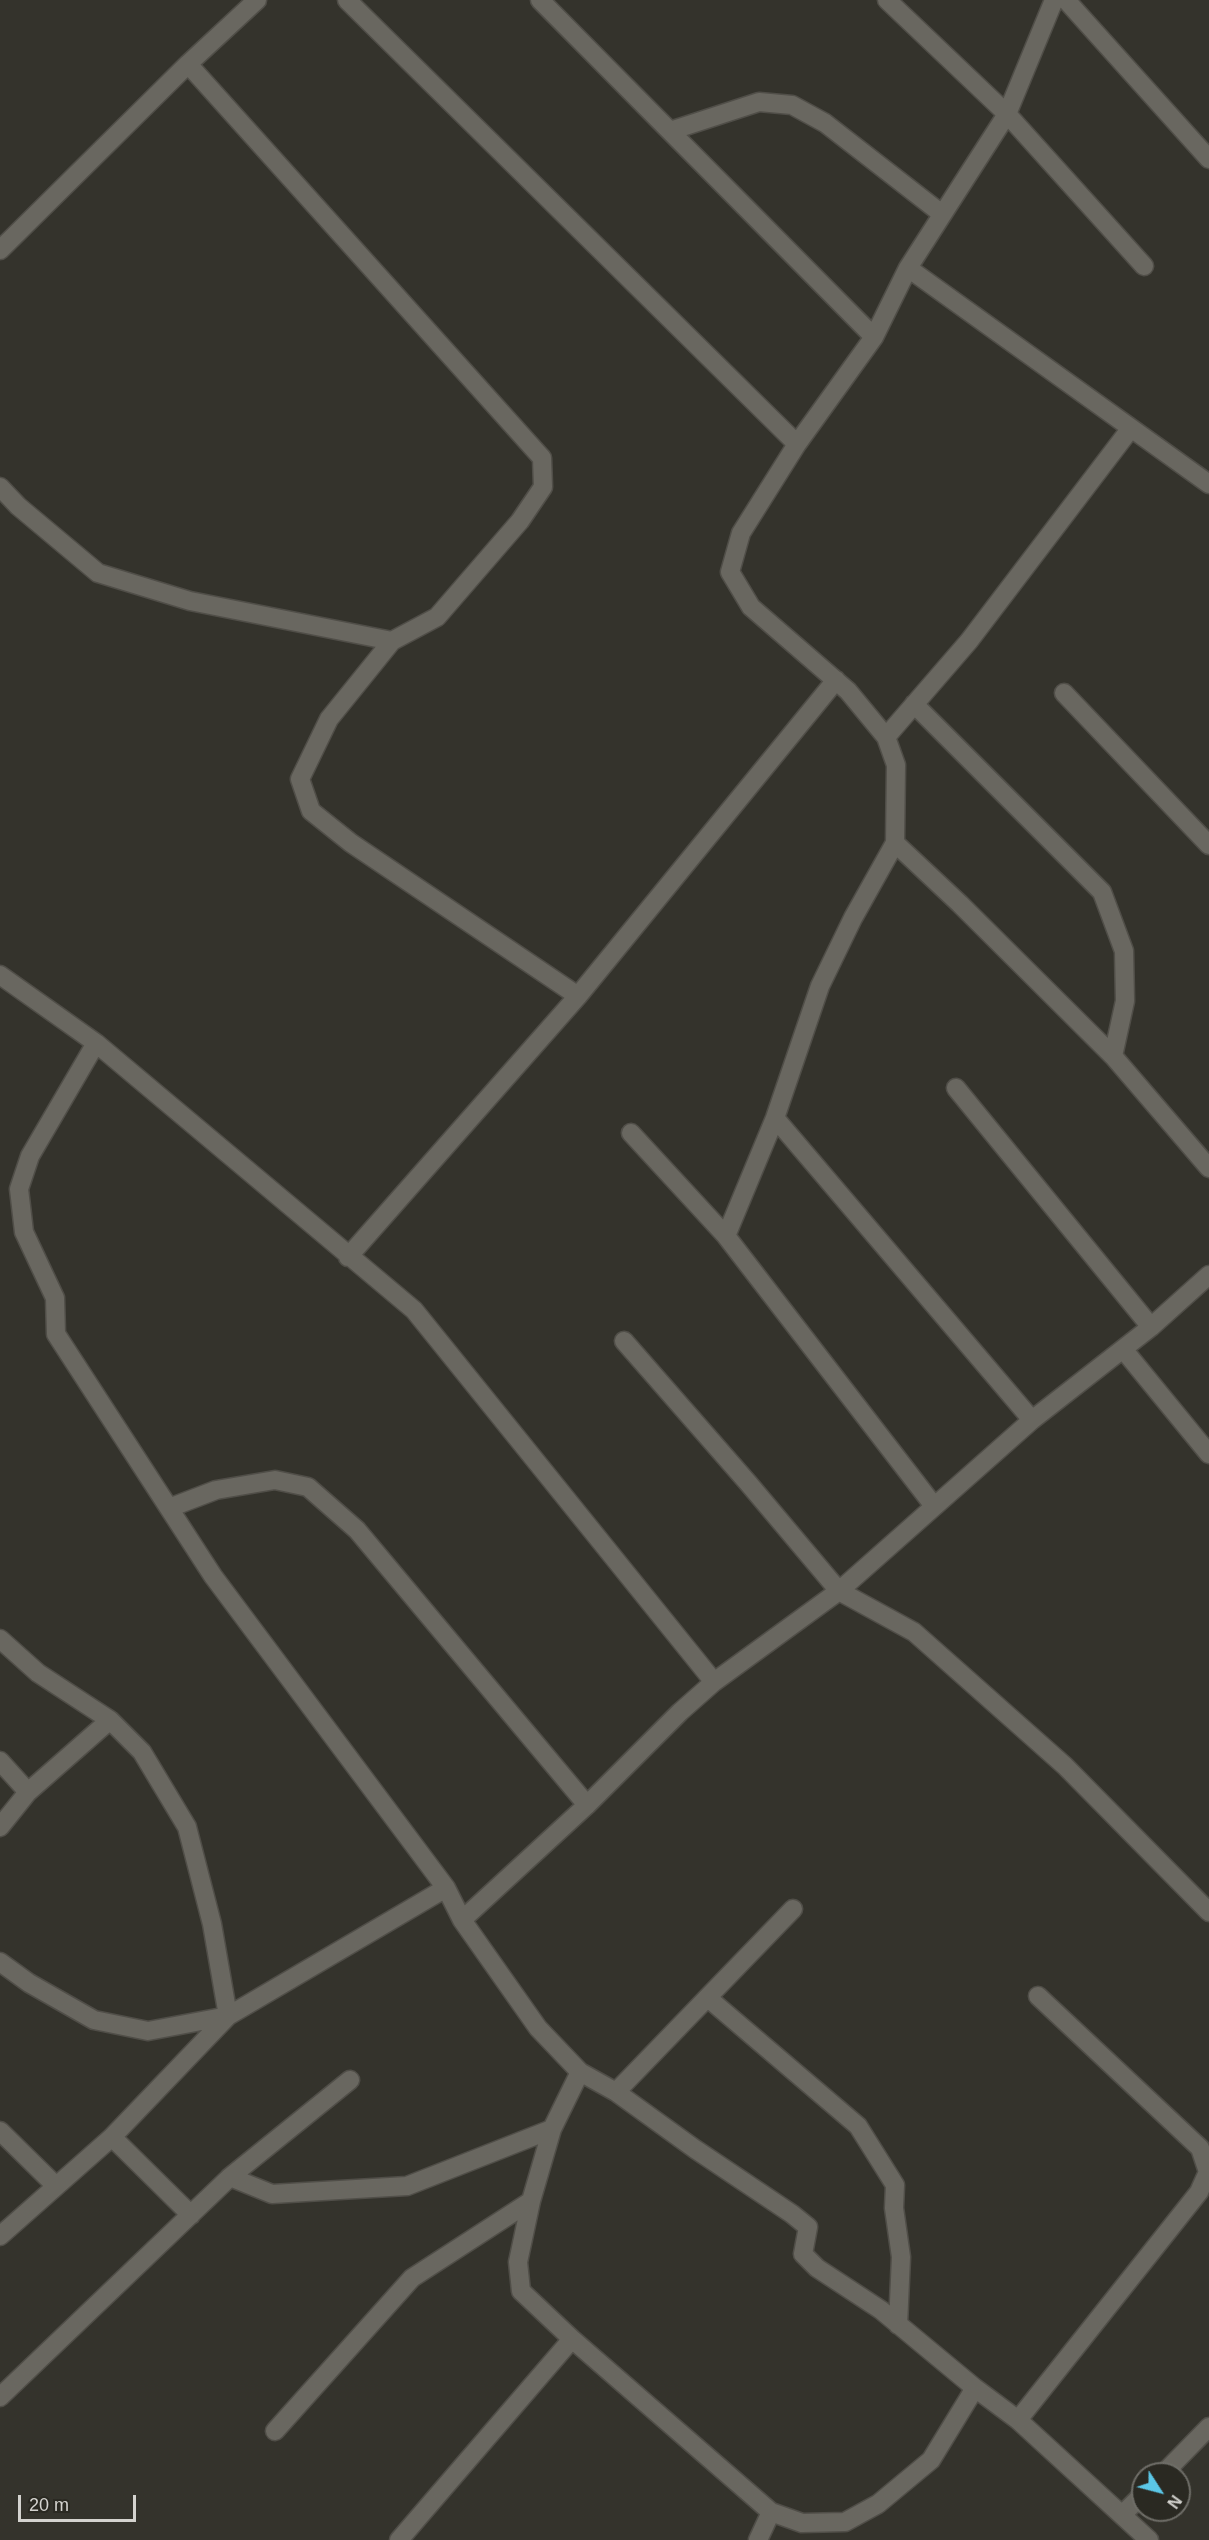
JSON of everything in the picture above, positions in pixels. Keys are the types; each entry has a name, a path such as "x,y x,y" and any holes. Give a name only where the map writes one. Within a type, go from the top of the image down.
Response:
{"street":[{"path":"0,250 188,64 257,0"},
{"path":"347,0 797,444"},
{"path":"540,0 874,337"},
{"path":"887,0 1007,114 1144,266"},
{"path":"726,1236 775,1118 820,986 853,918 895,843 896,765 886,737 836,680 751,607 730,572 741,533 797,444 874,337 908,268 1007,114 1054,0"},
{"path":"1066,0 1209,159"},
{"path":"188,64 542,458 543,487 520,521 437,617 392,641 329,719 300,779 311,811 351,843 578,996"},
{"path":"670,131 759,102 792,105 825,123 942,214"},
{"path":"908,268 1209,484"},
{"path":"886,737 969,640 1131,428"},
{"path":"0,487 18,506 98,573 190,601 392,641"},
{"path":"348,1257 578,996 836,680"},
{"path":"1064,693 1209,845"},
{"path":"914,704 1102,892 1124,951 1125,1001 1113,1056"},
{"path":"895,843 1113,1056 1209,1168"},
{"path":"0,975 96,1043 348,1257 414,1310 714,1682"},
{"path":"96,1043 30,1156 19,1189 24,1232 55,1298 56,1334 213,1576 446,1888 462,1920 538,2028 580,2072 616,2092 695,2149 792,2214 808,2228 803,2254 817,2268 898,2325 1018,2420 1149,2540"},
{"path":"956,1088 1151,1327"},
{"path":"775,1118 1032,1420"},
{"path":"631,1133 726,1236 934,1506"},
{"path":"462,1920 587,1805 680,1712 714,1682 839,1591 1032,1420 1151,1327 1209,1275"},
{"path":"624,1341 839,1591 914,1632 1065,1766 1209,1912"},
{"path":"1123,1349 1209,1454"},
{"path":"170,1508 216,1490 275,1480 308,1487 357,1530 587,1805"},
{"path":"0,1639 38,1673 110,1720 142,1752 186,1827 212,1924 228,2016"},
{"path":"0,1827 28,1792 110,1720"},
{"path":"0,1761 28,1792"},
{"path":"0,2236 112,2137 228,2016 446,1888"},
{"path":"616,2092 793,1909"},
{"path":"0,1962 29,1983 94,2020 148,2031 228,2016"},
{"path":"1018,2420 1199,2192 1208,2172 1200,2148 1038,1996"},
{"path":"708,1998 858,2126 895,2185 894,2208 901,2257 898,2325"},
{"path":"580,2072 552,2129 531,2201 518,2262 521,2291 572,2339 771,2512 802,2523 844,2522 878,2504 931,2460 975,2388"},
{"path":"0,2397 230,2177 350,2080"},
{"path":"230,2177 272,2194 407,2186 552,2129"},
{"path":"0,2131 56,2186"},
{"path":"112,2137 191,2215"},
{"path":"275,2431 412,2278 531,2201"},
{"path":"399,2540 572,2339"},
{"path":"1174,2462 1209,2427"},
{"path":"1122,2515 1131,2506"},
{"path":"758,2540 771,2512"}]}
